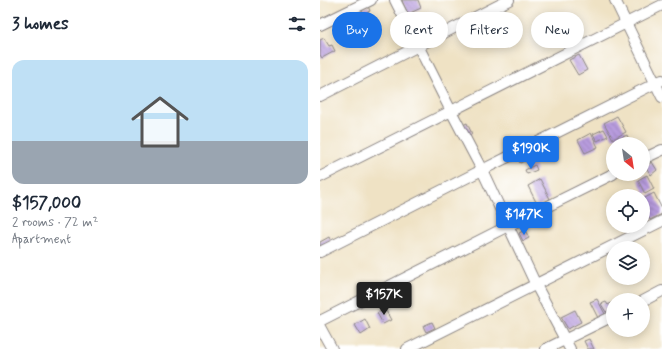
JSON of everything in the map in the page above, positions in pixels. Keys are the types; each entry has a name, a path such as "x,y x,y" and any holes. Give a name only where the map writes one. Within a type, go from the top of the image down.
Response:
{"street":[{"path":"320,25 371,0"},
{"path":"395,0 401,12"},
{"path":"448,30 509,0"},
{"path":"615,0 659,82 662,97"},
{"path":"320,177 662,5"},
{"path":"320,96 412,48"},
{"path":"420,48 482,170 536,285 570,349"},
{"path":"320,252 659,82"},
{"path":"650,156 662,150"},
{"path":"320,321 606,177"},
{"path":"407,349 662,221"},
{"path":"650,297 662,291"},
{"path":"546,349 606,319"},
{"path":"320,327 332,349"}],"building":[{"path":"418,0 421,8 412,12 407,12 402,1"},
{"path":"368,6 370,11 368,12 357,12"},
{"path":"324,38 329,46 332,45 332,48 335,51 322,58 320,55 320,40"},
{"path":"579,55 587,70 578,75 569,60"},
{"path":"617,116 626,132 617,137 612,137 604,123"},
{"path":"467,123 472,134 467,137 461,126"},
{"path":"604,129 608,136 597,141 593,134"},
{"path":"591,133 598,147 585,153 578,140"},
{"path":"529,154 531,158 520,163 519,160"},
{"path":"652,162 657,170 651,175 650,174 650,163"},
{"path":"535,165 537,170 527,174 525,170"},
{"path":"540,179 550,199 538,206 528,186"},
{"path":"638,181 650,181 654,189 650,191 650,189 642,189"},
{"path":"654,193 662,209 662,214 650,220 650,195"},
{"path":"525,230 529,238 523,241 519,233"},
{"path":"329,237 331,241 320,246 320,242"},
{"path":"597,299 605,314 598,318 590,302"},
{"path":"606,302 606,312 601,304"},
{"path":"385,309 391,320 383,324 377,313"},
{"path":"575,310 581,322 568,329 561,317"},
{"path":"365,319 370,329 361,335 355,325"},
{"path":"432,322 435,328 426,332 423,326"},
{"path":"589,339 594,349 588,349 584,341"}]}
